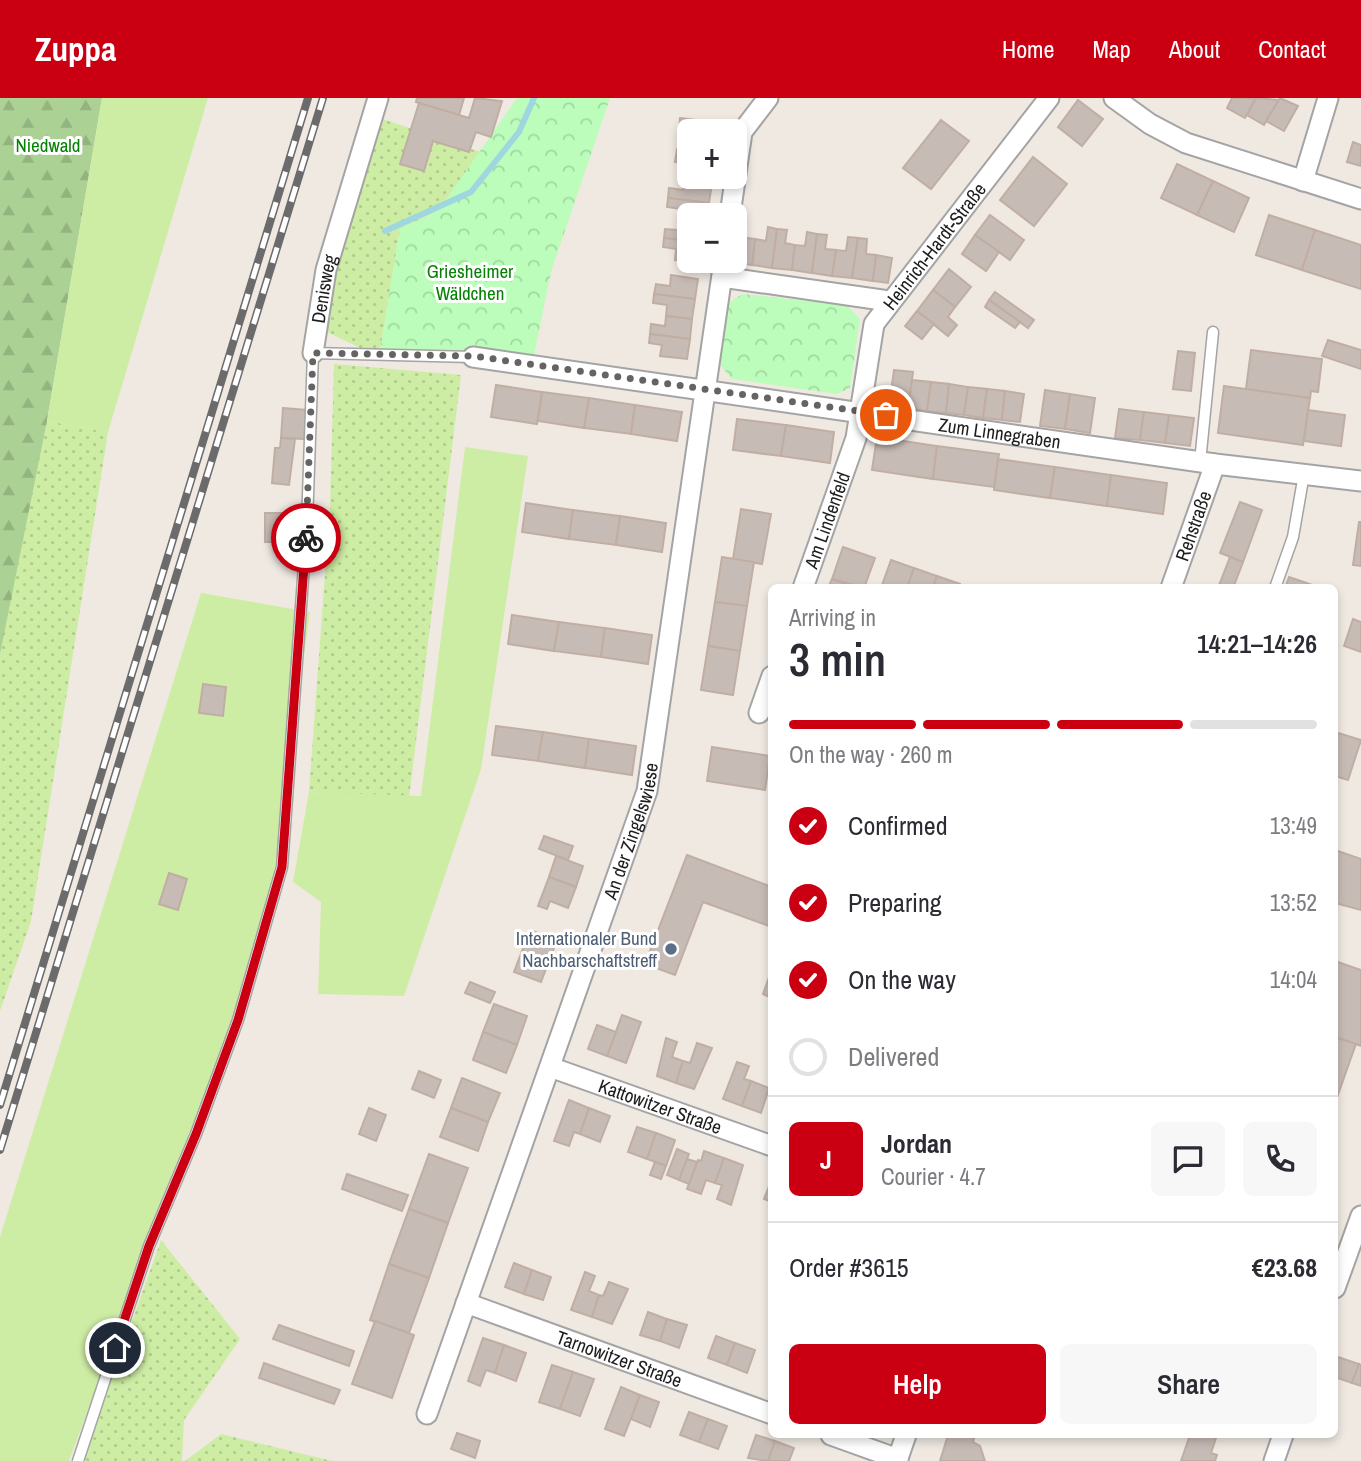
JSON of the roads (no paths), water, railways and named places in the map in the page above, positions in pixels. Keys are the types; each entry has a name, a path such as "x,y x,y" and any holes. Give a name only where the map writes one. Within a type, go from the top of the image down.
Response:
{"street":[{"name":"Denisweg","path":"313,353 326,270 378,98"},
{"path":"732,203 742,132 768,98"},
{"name":"Heinrich-Hardt-Straße","path":"860,412 874,324 889,301 1048,98"},
{"path":"1114,98 1150,124 1186,143 1361,199"},
{"path":"1303,181 1328,98"},
{"name":"An der Zingelswiese","path":"426,1414 647,791 722,273"},
{"path":"744,273 889,301"},
{"name":"Zum Linnegraben","path":"473,356 1207,463 1361,481"},
{"name":"Am Lindenfeld","path":"804,584 856,438 860,412"},
{"name":"Rehstraße","path":"1172,584 1207,463"},
{"path":"759,713 768,687"},
{"name":"Kattowitzer Straße","path":"550,1067 768,1145"},
{"path":"1338,1280 1361,1216"},
{"name":"Tarnowitzer Straße","path":"466,1303 768,1413"},
{"path":"839,1438 897,1460 905,1438"},
{"path":"1274,1461 1282,1438"}],"lane":[{"path":"1207,463 1213,332"},
{"path":"313,353 473,356"},
{"name":"Denisweg","path":"78,1461 149,1246 196,1134 238,1020 282,867 306,537 313,353"},
{"path":"1276,584 1293,537 1304,473"}],"waterway":[{"path":"385,231 471,192 519,132 534,98"}],"railway":[{"path":"0,1105 308,98"},
{"path":"0,1150 323,98"}],"place":[{"name":"Internationaler Bund Nachbarschaftstreff","path":"671,949"}],"park label":[{"name":"Niedwald","path":"48,145"},
{"name":"Griesheimer Wäldchen","path":"470,282"}]}
